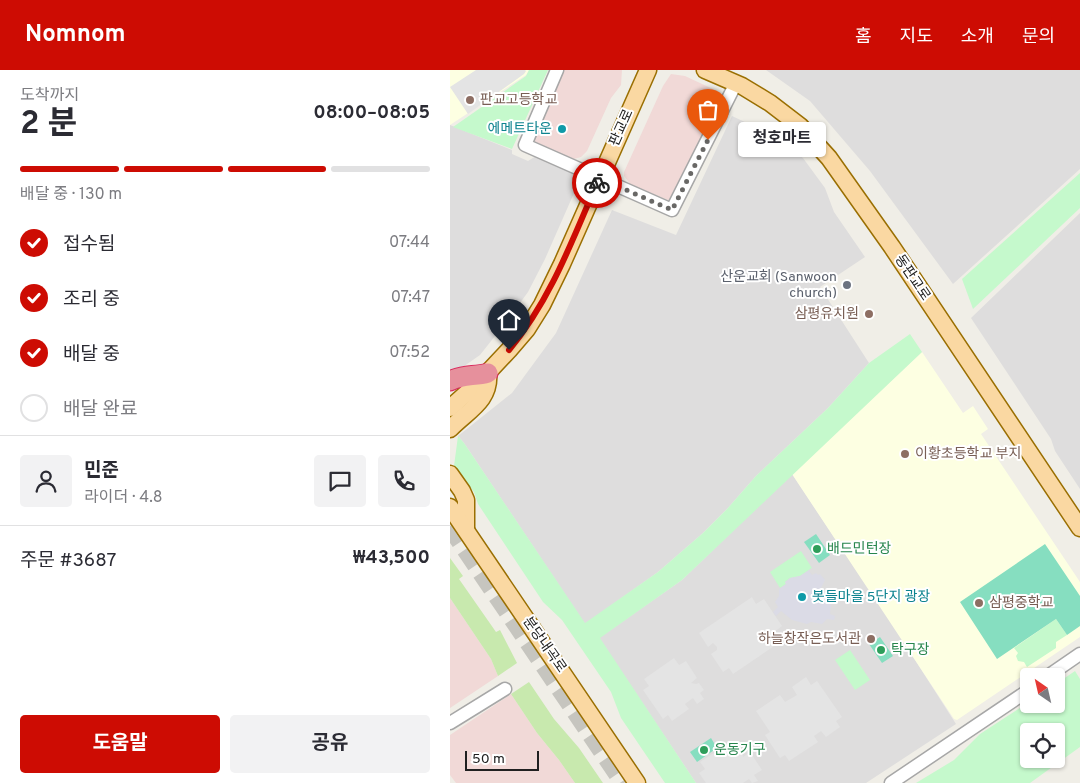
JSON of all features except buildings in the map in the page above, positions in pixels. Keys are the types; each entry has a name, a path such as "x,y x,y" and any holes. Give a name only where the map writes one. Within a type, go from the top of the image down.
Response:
{"highway":[{"path":"450,381 461,376 488,373"}],"main road":[{"name":"판교로","path":"450,408 488,373 520,338 542,305 648,70"},
{"name":"동판교로","path":"705,70 736,83 761,97 794,122 816,143 839,170 1080,528"},
{"path":"450,429 484,397 488,373"},
{"path":"450,474 466,500 466,530"},
{"name":"분당내곡로","path":"450,508 637,783"}],"street":[{"path":"558,70 525,145 672,210 736,83"},
{"path":"1060,668 1080,654"},
{"path":"450,723 505,689"},
{"path":"891,783 1020,696"}],"shaded area":[{"name":"판교고등학교","path":"450,70 529,70 526,75 450,125"},
{"name":"판교고등학교","path":"476,70 526,71 468,114 450,87"},
{"path":"562,70 622,70 621,85 611,98 587,151 581,157 574,159 536,143 534,140"},
{"path":"766,70 1080,70 1080,169 953,284 870,171 810,101"},
{"path":"671,74 685,76 715,90 720,101 671,199 668,200 631,185 624,176 624,172 663,86"},
{"path":"732,116 766,132 803,158 825,188 834,212 865,257 820,287 869,363 828,408 756,476 703,533 658,572 585,624 458,436 512,393 556,333 612,210 676,235"},
{"path":"450,125 512,150 512,154 528,161 536,156 570,170 578,184 545,259 528,292 480,355 450,376"},
{"path":"1080,213 1080,489 1055,451 1051,439 971,318"},
{"path":"922,352 963,413 973,406 988,429 981,434 1080,582 1080,637 1034,668 1020,668 1020,677 957,720 954,719 792,474"},
{"path":"792,474 956,724 866,783 696,783 599,638 682,580"},
{"name":"봇들마을 5단지 광장","path":"812,568 809,571 812,575 820,574 825,580 821,588 831,605 830,614 835,616 834,620 827,619 822,624 811,622 807,624 792,620 781,611 776,616 773,612 778,607 775,602 779,596 779,589 790,578 800,576"},
{"path":"752,597 756,604 764,599 782,626 773,633 780,642 733,674 729,668 723,672 711,654 717,650 717,647 713,643 708,647 699,633"},
{"path":"450,598 491,659 498,676 450,708"},
{"path":"674,658 679,665 686,661 697,678 691,683 699,683 704,690 700,693 704,699 697,704 693,698 685,704 689,709 672,721 668,715 663,719 643,690 649,686 644,679"},
{"path":"806,677 811,685 817,681 842,717 836,721 840,727 826,737 821,731 814,736 818,742 789,761 785,755 780,758 765,735 770,732 756,711 780,695 785,702 797,695 792,687"},
{"path":"511,694 537,733 575,783 456,783 450,775 450,735"},
{"path":"732,741 736,748 739,746 743,757 750,752 762,770 754,775 758,781 752,783 749,779 743,783 706,783 699,773 705,769 700,762"}],"green space":[{"path":"529,70 548,70 512,149 453,127 526,76"},
{"path":"1080,173 1080,208 973,309 962,279"},
{"path":"910,334 922,352 682,580 600,638 696,783 665,783 621,718 611,692 562,620 543,602 478,504 474,492 454,466 458,436 585,623 658,572 703,533 756,476 828,408 869,363"},
{"name":"배드민턴장","path":"816,534 830,555 819,563 804,542"},
{"path":"1045,544 1080,596 1080,626 1067,635 1056,619 997,659 960,602"},
{"path":"801,551 812,568 800,576 790,578 780,588 770,572"},
{"path":"450,558 463,576 459,579 496,632 500,630 517,663 498,676 491,659 450,598"},
{"path":"1056,619 1067,635 1056,642 1056,648 1027,667 1024,662 1018,661 1016,656 1018,653 1014,648"},
{"name":"탁구장","path":"880,637 893,656 882,663 869,644"},
{"path":"850,650 870,680 855,690 835,660"},
{"path":"1075,671 1080,679 1080,747 1065,758 1065,723 1020,723 1020,768 1051,768 1030,783 916,783 954,760 980,734 1020,708 1020,713 1065,713 1065,678"},
{"path":"529,682 554,719 579,748 603,783 575,783 537,733 511,694"},
{"name":"운동기구","path":"711,738 717,748 697,762 690,752"}],"tunnel":[{"path":"450,526 624,783"}],"way so far":[{"path":"597,183 599,178 672,210 708,140"}],"place":[{"name":"판교고등학교","path":"470,100"},
{"name":"에메트타운","path":"562,129"},
{"name":"청호마트","path":"708,140"},
{"name":"산운교회 (Sanwoon church)","path":"847,285"},
{"name":"삼평유치원","path":"869,314"},
{"name":"이황초등학교 부지","path":"905,454"},
{"name":"배드민턴장","path":"817,549"},
{"name":"봇들마을 5단지 광장","path":"802,597"},
{"name":"삼평중학교","path":"979,603"},
{"name":"하늘창작은도서관","path":"871,639"},
{"name":"탁구장","path":"881,650"},
{"name":"운동기구","path":"704,750"}],"route":[{"path":"509,350 527,328 542,305 597,183"}]}
